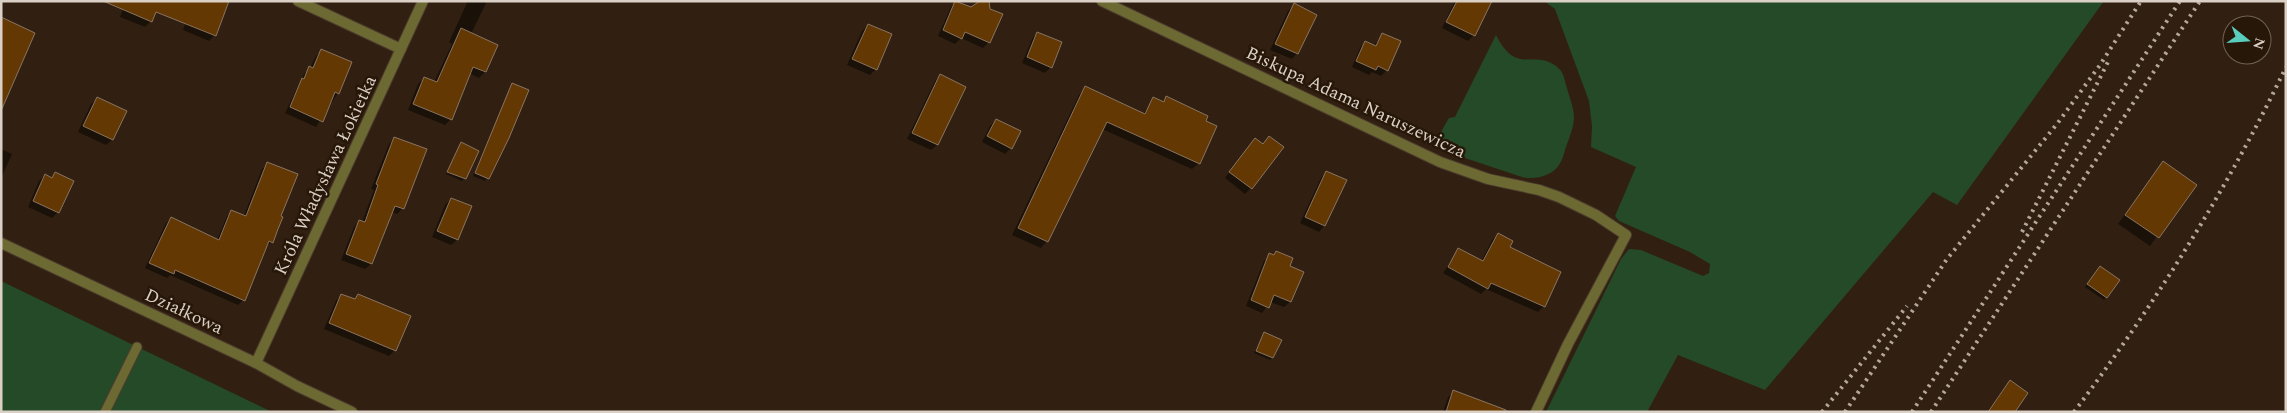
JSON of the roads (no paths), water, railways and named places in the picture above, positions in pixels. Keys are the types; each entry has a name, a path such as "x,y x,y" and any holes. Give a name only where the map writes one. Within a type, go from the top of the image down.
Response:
{"street":[{"path":"298,1 402,49"},
{"name":"Króla Władysława Łokietka","path":"256,363 423,1"},
{"name":"Biskupa Adama Naruszewicza","path":"1102,1 1440,162 1488,179 1539,190 1559,197 1596,215 1626,235 1568,344 1536,412"},
{"name":"Działkowa","path":"1,244 256,363 297,386 352,412"}],"lane":[{"path":"105,412 137,346"}],"railway":[{"path":"1845,412 1947,259 2057,124 2100,65 2141,1"},
{"path":"1912,412 2180,1"},
{"path":"1931,412 2200,1"},
{"path":"2022,232 2109,60"},
{"path":"2074,412 2133,330 2189,244 2240,157 2286,67"},
{"path":"1822,412 1907,306"}]}
